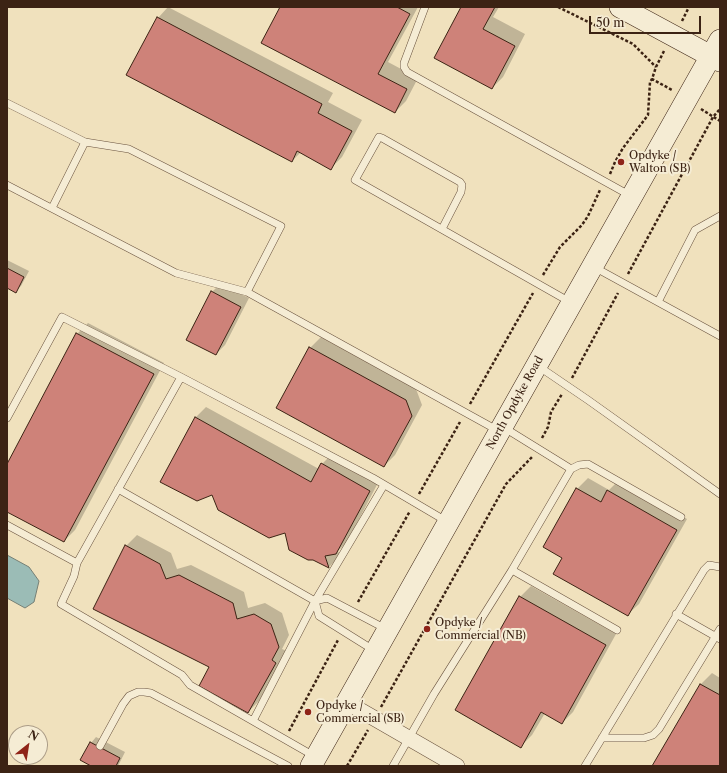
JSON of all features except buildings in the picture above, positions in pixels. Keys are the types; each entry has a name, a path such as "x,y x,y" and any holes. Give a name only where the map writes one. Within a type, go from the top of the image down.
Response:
{"main road":[{"path":"620,7 717,52"},
{"name":"North Opdyke Road","path":"313,761 631,197 717,52"}],"street":[{"path":"346,702 457,766"}],"lane":[{"path":"425,7 404,63 404,67 407,72 631,197"},
{"path":"7,103 85,142 129,149 281,226 247,292"},
{"path":"442,229 461,192 462,185 460,182 379,137 355,180 572,303"},
{"path":"52,208 85,142"},
{"path":"7,185 176,273 247,292 501,429 570,469"},
{"path":"658,302 695,230 720,216"},
{"path":"592,266 720,336"},
{"path":"7,418 62,317 181,377 384,485 448,522"},
{"path":"536,365 720,494"},
{"path":"181,377 77,563 74,576 61,604 182,675 190,685 253,721 313,761"},
{"path":"393,766 434,694 512,570 570,469 579,465 588,464 681,518"},
{"path":"253,721 315,601 384,485"},
{"path":"118,489 315,601 327,598 388,630"},
{"path":"7,525 77,563"},
{"path":"586,766 676,614 704,570 709,565 720,567"},
{"path":"512,570 617,630"},
{"path":"315,601 318,616 376,651"},
{"path":"676,614 718,638"},
{"path":"602,738 644,738 656,732 718,638 720,629"},
{"path":"100,746 129,696 138,692 144,692 151,693 288,766"}],"path":[{"path":"558,7 633,44 656,67 652,78 661,83"},
{"path":"720,108 713,117 720,121"}],"water":[{"path":"7,555 29,567 39,581 34,602 25,608 7,598"}],"place":[{"name":"Opdyke / Walton (SB)","path":"621,162"},
{"name":"Opdyke / Commercial (NB)","path":"427,629"},
{"name":"Opdyke / Commercial (SB)","path":"308,712"}]}
